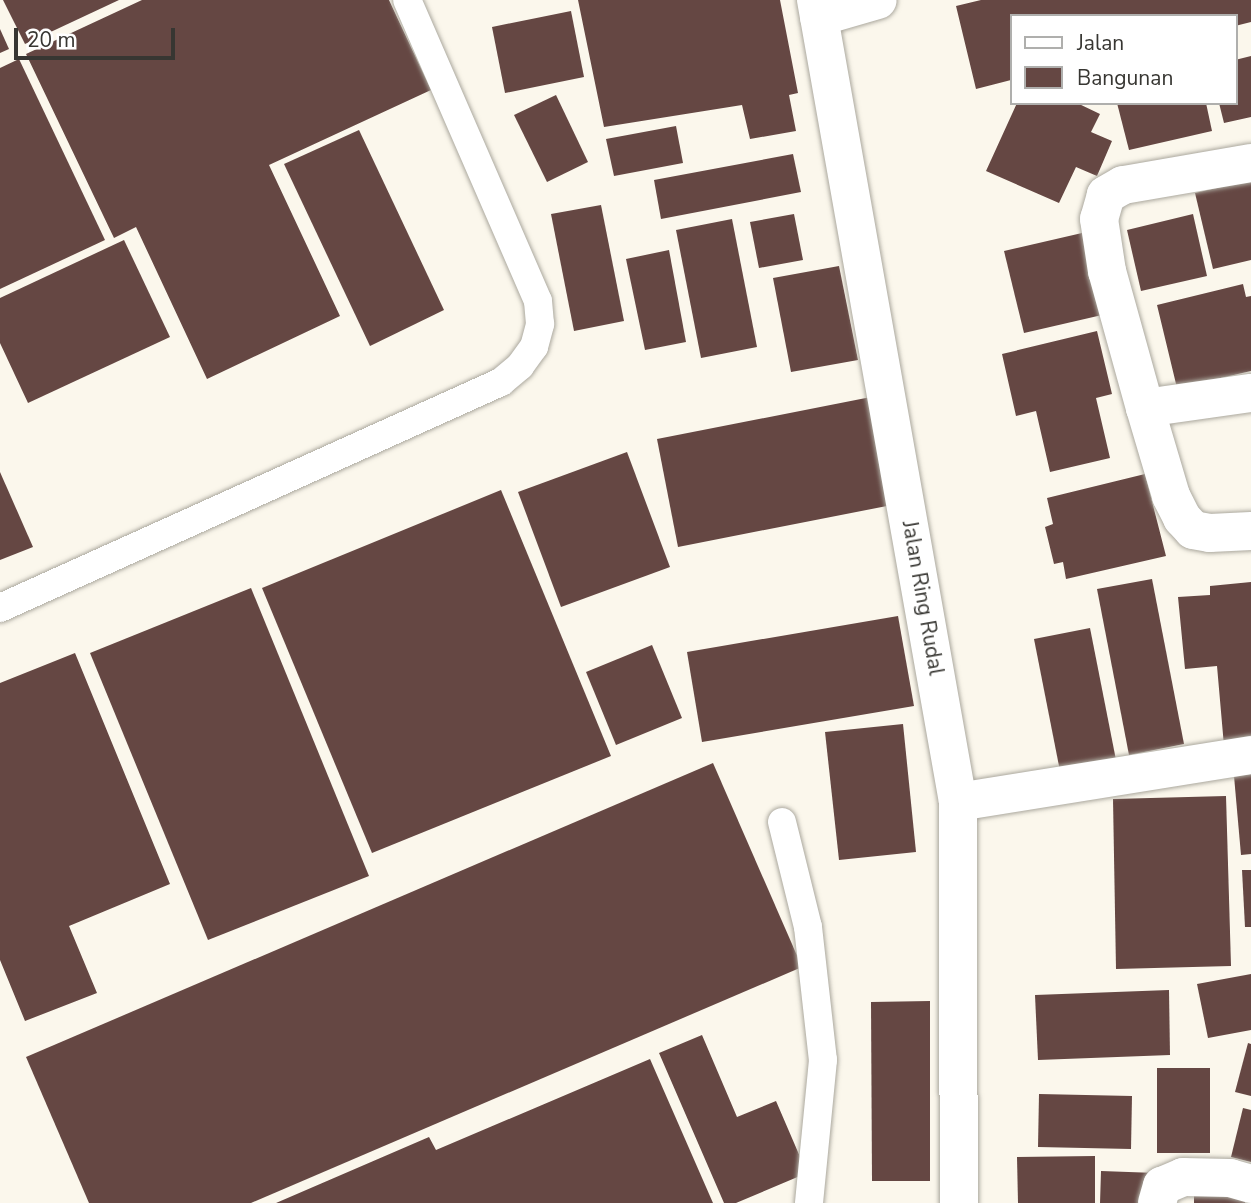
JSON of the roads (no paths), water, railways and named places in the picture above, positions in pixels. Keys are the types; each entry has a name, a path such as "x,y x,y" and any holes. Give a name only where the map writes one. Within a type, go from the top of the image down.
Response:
{"street":[{"path":"818,8 878,0"},
{"name":"Jalan Ring Rudal","path":"818,8 958,802 959,1203"},
{"path":"1251,163 1123,185 1106,195 1099,219 1107,271 1171,496 1182,518 1193,530 1210,533 1251,531"},
{"path":"1145,408 1251,393"},
{"path":"958,802 1251,755"},
{"path":"1157,1203 1162,1186 1183,1177 1230,1178 1251,1184"}],"lane":[{"path":"0,608 500,382 520,366 534,348 540,324 538,301 407,0"},
{"path":"782,822 808,927 823,1060 809,1203"}]}
